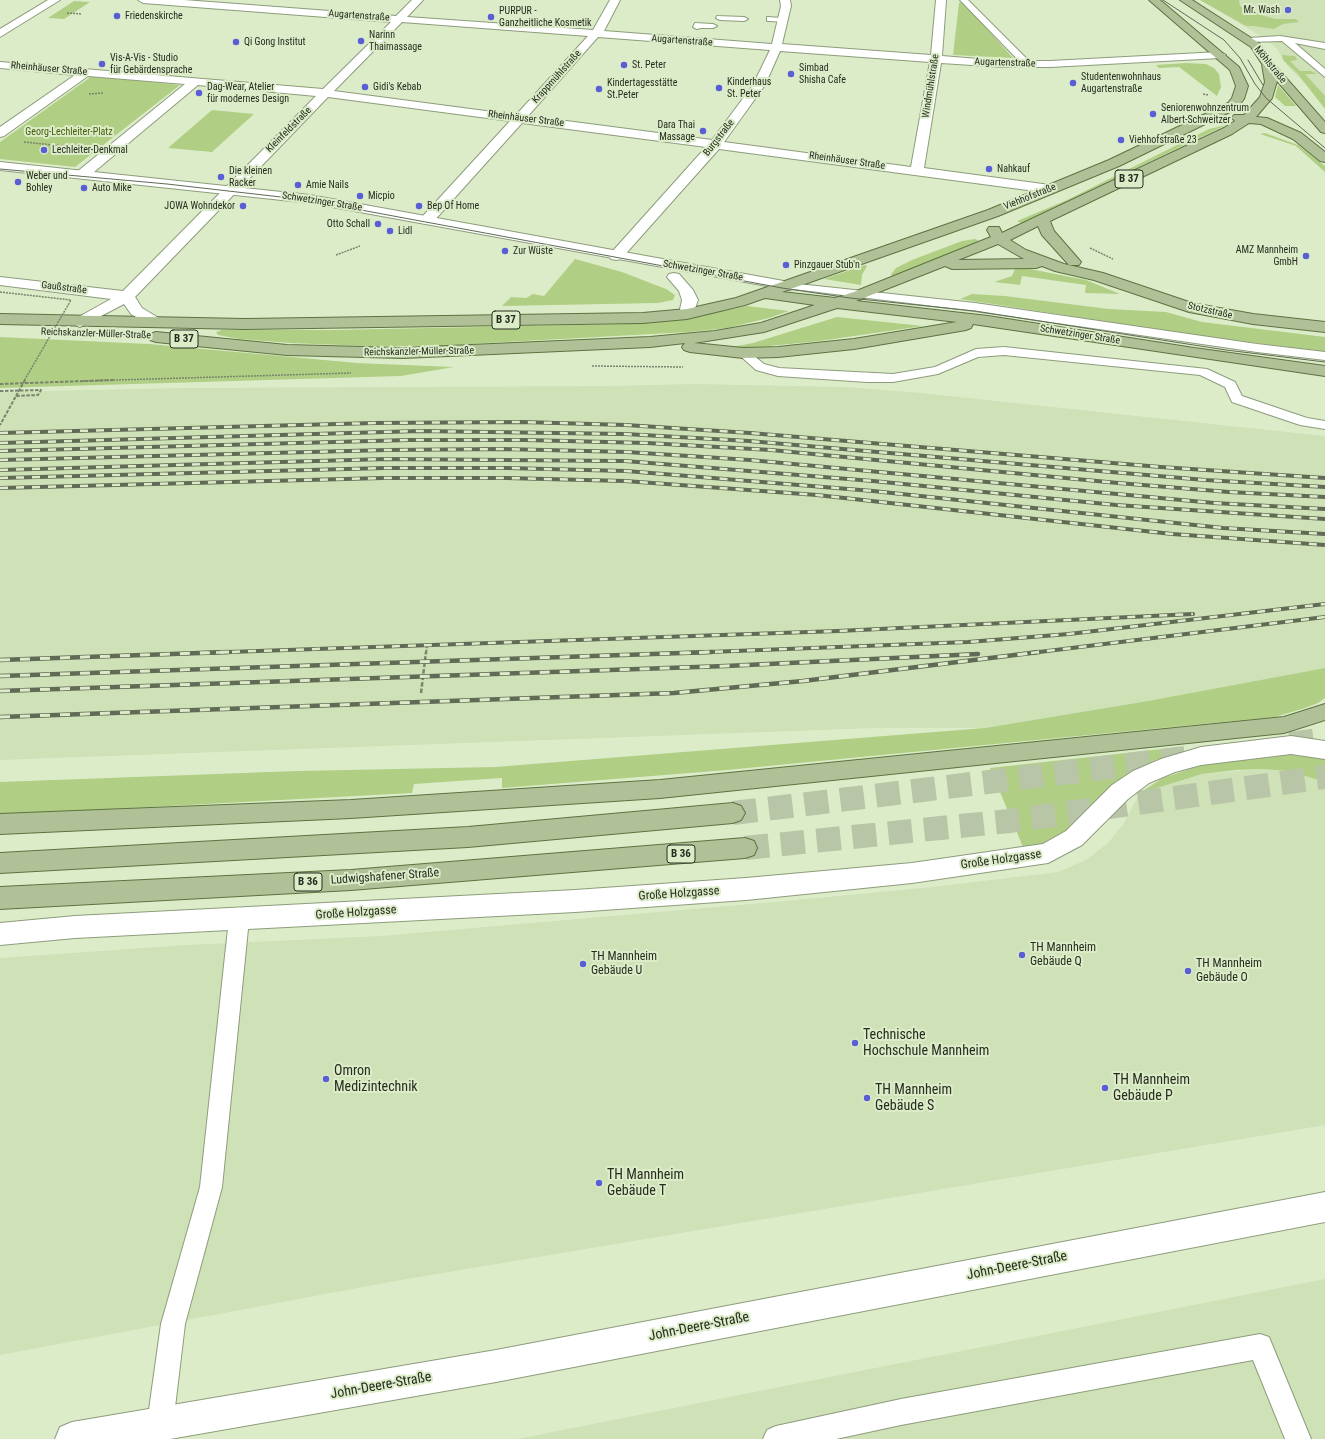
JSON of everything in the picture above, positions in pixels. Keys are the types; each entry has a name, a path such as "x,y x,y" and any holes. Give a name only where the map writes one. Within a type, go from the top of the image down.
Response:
{"main road":[{"name":"B 37","path":"1154,0 1220,55"},
{"name":"Möhlstraße","path":"1185,0 1249,40 1261,52 1268,64 1325,129"},
{"path":"1196,36 1222,42"},
{"path":"1234,44 1249,40"},
{"name":"Viehhofstraße","path":"764,294 992,213 1114,163 1232,106 1241,93 1242,86 1235,69 1220,55"},
{"name":"B 37","path":"834,304 859,294 876,282 937,265 1001,236 1043,220 1228,131 1247,119 1256,111 1269,93 1270,78 1268,64"},
{"path":"1203,120 1247,119 1276,126 1297,136 1325,158"},
{"path":"992,213 1001,236"},
{"path":"1043,220 1047,232 1074,262"},
{"path":"951,228 1001,236"},
{"name":"Stotzstraße","path":"1001,236 1074,262 1098,276"},
{"name":"Stotzstraße","path":"1001,236 1013,249 1060,268 1098,276 1189,307 1222,314 1325,327"},
{"path":"889,310 876,282 891,249"},
{"path":"937,265 1018,263 1060,268"},
{"name":"Schwetzinger Straße","path":"764,294 834,304 988,321 1194,353 1325,369"},
{"name":"Reichskanzler-Müller-Straße","path":"0,319 157,324 384,323 643,318 687,314 740,302 764,294"},
{"name":"Reichskanzler-Müller-Straße","path":"0,330 168,337 287,350 339,352 450,352 650,342 715,336 764,327 834,304"},
{"path":"650,342 743,353 778,352 848,345 988,321"},
{"path":"0,824 351,810 660,789 1284,725 1325,712"},
{"path":"0,863 42,862 327,844 468,837 733,813"},
{"name":"Ludwigshafener Straße","path":"0,898 351,880 745,848"}],"street":[{"path":"0,34 55,0"},
{"name":"Augartenstraße","path":"143,0 596,34 692,39 776,48 936,60 1028,64 1220,55"},
{"name":"Kleinfeldstraße","path":"80,322 127,296 230,189 418,0"},
{"name":"Krappmühlstraße","path":"427,220 600,30 615,0"},
{"name":"Burgstraße","path":"616,256 716,144 759,85 776,48 782,23 785,0"},
{"name":"Windmühlstraße","path":"918,171 936,60 941,0"},
{"name":"Rheinhäuser Straße","path":"0,65 326,93 1050,189"},
{"path":"0,133 85,72"},
{"path":"83,174 195,82"},
{"name":"Schwetzinger Straße","path":"0,166 230,189 310,199 616,256 789,286"},
{"name":"Schwetzinger Straße","path":"616,256 642,271 764,294"},
{"path":"674,277 686,290 690,300 687,314"},
{"name":"Gaußstraße","path":"0,281 127,296"},
{"path":"127,296 136,311 157,324"},
{"name":"Große Holzgasse","path":"0,934 75,927 575,901 746,889 912,873 1048,853 1074,838 1120,792 1141,777 1169,765 1201,756 1291,745 1325,750"},
{"name":"John-Deere-Straße","path":"72,1439 496,1366 1325,1207"}],"lane":[{"path":"964,0 1028,64"},
{"path":"720,18 741,22 742,9"},
{"path":"769,22 782,23"},
{"path":"697,27 698,25 713,26"},
{"path":"1249,40 1285,39 1325,45"},
{"path":"1285,39 1325,74"},
{"path":"876,282 975,307 1257,348 1325,356"},
{"path":"789,286 859,294"},
{"path":"743,353 760,367 778,372 868,378 893,378 938,370 976,353 1004,351 1203,372 1230,385 1237,399 1305,422 1325,425"},
{"path":"160,1424 173,1324 211,1187 239,919"},
{"path":"776,1439 901,1412 1260,1346 1298,1439"}],"path":[{"path":"24,142 83,148"},
{"path":"336,255 360,246"},
{"path":"0,292 71,300 0,425"},
{"path":"3,384 1,390 41,390 38,395 16,396"},
{"path":"421,693 427,646"}],"shaded area":[{"path":"1200,0 1325,0 1325,102 1288,67 1277,49 1266,39"},
{"path":"695,384 846,387 921,393 1325,436 1325,668 1148,701 985,728 876,728 0,760 0,392 185,388 608,386"},
{"name":"Technische Hochschule Mannheim","path":"1261,769 1289,771 1325,782 1325,1125 395,1281 0,1355 0,958 187,945 381,936 933,887 1058,872 1086,860 1108,843 1124,823 1137,798 1144,792 1202,774"},
{"path":"1325,1279 1325,1439 517,1439"}],"green space":[{"path":"1200,0 1239,0 1240,6 1254,13 1275,19 1296,19 1299,22 1283,24 1274,29 1246,26"},
{"path":"74,1 90,2 64,19 48,18"},
{"path":"959,3 964,3 1013,58 953,55"},
{"path":"1282,55 1295,56 1297,60 1290,61 1300,71 1311,71 1317,74 1305,74 1325,96 1325,109 1297,73 1283,60"},
{"path":"1186,63 1206,64 1214,68 1219,74 1221,87 1217,96 1179,67 1159,68 1156,65"},
{"name":"Georg-Lechleiter-Platz","path":"92,76 180,85 75,167 0,159 0,142"},
{"path":"1278,85 1296,106 1285,106 1275,97"},
{"path":"212,110 254,114 212,152 168,148"},
{"path":"1226,125 1021,223 1017,221 1067,200 1209,129"},
{"path":"1265,133 1298,145 1325,166 1325,172 1296,146 1260,134"},
{"path":"975,239 979,241 897,275 892,276 891,274 896,268 912,260 962,241"},
{"path":"575,259 622,272 666,289 675,295 673,300 658,303 502,306 511,297 526,298 533,294 544,296"},
{"path":"865,265 867,266 862,275 861,285 824,279"},
{"path":"1015,269 1030,269 1086,280 1120,294 1085,293 1086,285 1022,276 1020,285 994,282 1012,276"},
{"path":"972,294 1005,296 1109,309 1166,312 1202,322 1325,337 1325,352 1188,334 960,299"},
{"path":"747,306 789,311 769,318 727,328 689,332 432,346 367,346 290,343 240,339 218,335 216,332 222,330 331,330 627,324 686,319"},
{"path":"837,317 923,326 820,341 769,346 732,347 753,343"},
{"path":"0,337 149,344 357,363 454,367 401,376 0,388"},
{"path":"1325,668 1325,698 1318,703 1305,708 1275,717 727,770 502,788 502,778 414,784 412,793 0,815 0,782 297,771 495,767 985,728 1148,701"},
{"path":"1171,748 1174,754 1155,760 1124,777 1110,787 1066,832 1039,846 1023,847 990,768"},
{"path":"1297,754 1325,759 1325,782 1289,771 1261,769 1236,770 1202,774 1144,792 1144,790 1163,778 1202,765"}],"tunnel":[{"path":"1290,744 1325,739"},
{"path":"733,813 1185,758"},
{"path":"745,848 1009,821 1325,777"}],"tram line":[{"path":"1163,0 1224,40 1240,58 1255,84 1266,98 1325,148"},
{"path":"1248,60 1263,85"},
{"path":"0,169 167,184 307,200 782,288 850,298 975,311 1226,350 1325,362"}],"railway":[{"path":"0,433 375,423 522,422 626,425 750,433 1161,467 1325,478"},
{"path":"0,443 420,431 625,434 749,441 1205,480 1325,487"},
{"path":"0,451 409,440 525,440 647,443 771,450 1118,483 1229,492 1325,497"},
{"path":"0,460 387,450 503,449 627,452 750,460 1214,503 1325,509"},
{"path":"0,470 386,459 625,461 873,481 1116,505 1325,519"},
{"path":"0,478 385,468 507,468 626,471 873,491 1223,528 1325,534"},
{"path":"0,488 383,478 506,478 625,481 817,495 1172,534 1325,545"},
{"path":"688,653 968,642 1069,634 1325,604"},
{"path":"229,652 838,631 1193,614"},
{"path":"1031,653 1325,617"},
{"path":"0,660 229,652"},
{"path":"200,653 229,652"},
{"path":"688,653 712,652"},
{"path":"0,717 674,693 803,681 1039,652"},
{"path":"683,653 688,653"},
{"path":"0,676 688,653"},
{"path":"0,691 726,666 978,654"}],"place":[{"name":"Mr. Wash","path":"1288,10"},
{"name":"Friedenskirche","path":"117,16"},
{"name":"PURPUR - Ganzheitliche Kosmetik","path":"491,17"},
{"name":"Narinn Thaimassage","path":"361,41"},
{"name":"Qi Gong Institut","path":"236,42"},
{"name":"Vis-A-Vis - Studio für Gebärdensprache","path":"102,64"},
{"name":"St. Peter","path":"624,65"},
{"name":"Simbad Shisha Cafe","path":"791,74"},
{"name":"Studentenwohnhaus Augartenstraße","path":"1073,83"},
{"name":"Gidi's Kebab","path":"365,87"},
{"name":"Kinderhaus St. Peter","path":"719,88"},
{"name":"Kindertagesstätte St.Peter","path":"599,89"},
{"name":"Dag-Wear, Atelier für modernes Design","path":"199,93"},
{"name":"Seniorenwohnzentrum Albert-Schweitzer","path":"1153,114"},
{"name":"Dara Thai Massage","path":"703,131"},
{"name":"Viehhofstraße 23","path":"1121,140"},
{"name":"Lechleiter-Denkmal","path":"44,150"},
{"name":"Nahkauf","path":"989,169"},
{"name":"Die kleinen Racker","path":"221,177"},
{"name":"Weber und Bohley","path":"18,182"},
{"name":"Amie Nails","path":"298,185"},
{"name":"Auto Mike","path":"84,188"},
{"name":"Micpio","path":"360,196"},
{"name":"JOWA Wohndekor","path":"243,206"},
{"name":"Bep Of Home","path":"419,206"},
{"name":"Otto Schall","path":"378,224"},
{"name":"Lidl","path":"390,231"},
{"name":"Zur Wüste","path":"505,251"},
{"name":"AMZ Mannheim GmbH","path":"1306,256"},
{"name":"Pinzgauer Stub'n","path":"786,265"},
{"name":"TH Mannheim Gebäude Q","path":"1022,955"},
{"name":"TH Mannheim Gebäude U","path":"583,964"},
{"name":"TH Mannheim Gebäude O","path":"1188,971"},
{"name":"Technische Hochschule Mannheim","path":"855,1043"},
{"name":"Omron Medizintechnik","path":"326,1079"},
{"name":"TH Mannheim Gebäude P","path":"1105,1088"},
{"name":"TH Mannheim Gebäude S","path":"867,1098"},
{"name":"TH Mannheim Gebäude T","path":"599,1183"}]}
